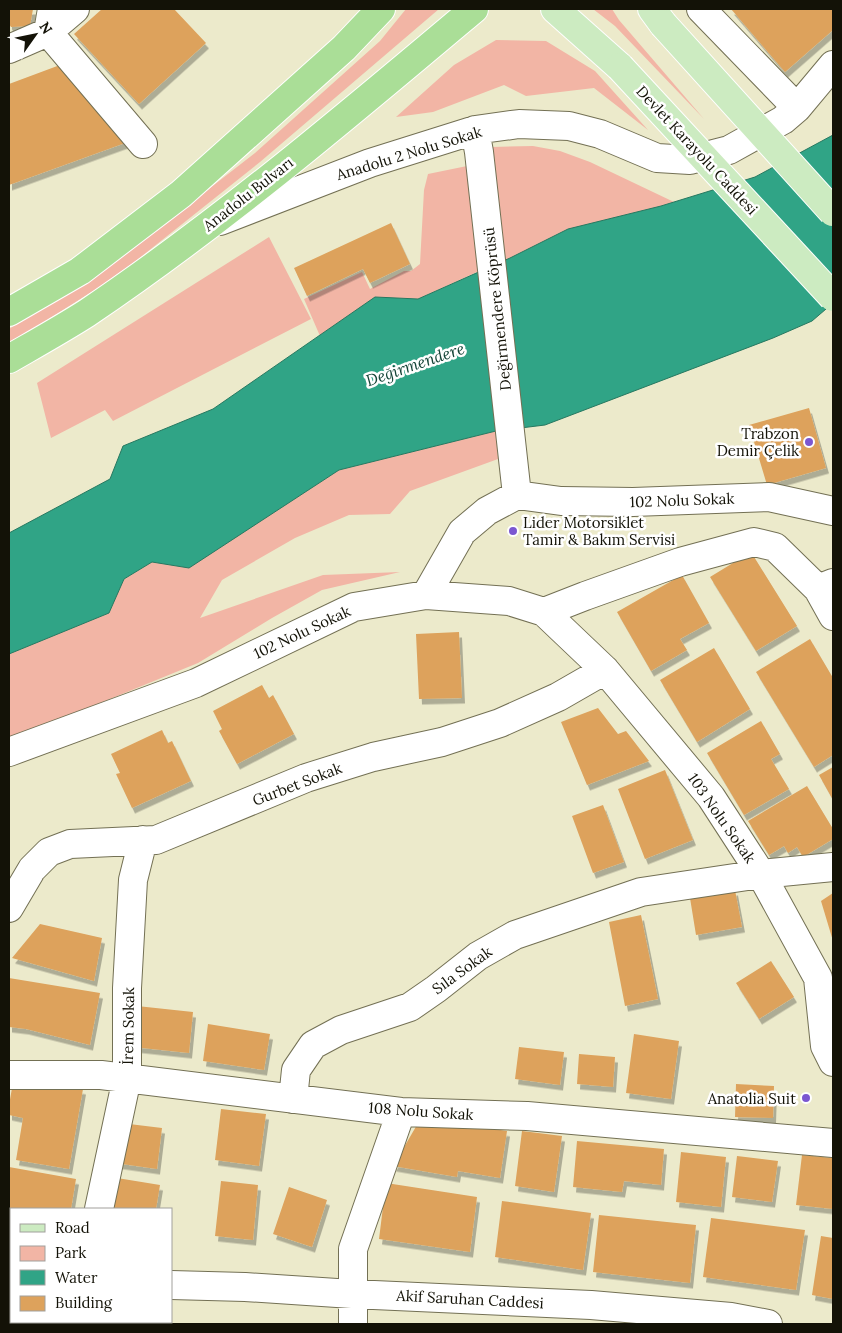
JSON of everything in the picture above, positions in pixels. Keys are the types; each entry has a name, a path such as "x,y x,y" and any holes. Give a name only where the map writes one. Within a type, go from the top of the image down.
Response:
{"highway":[{"path":"344,48 360,9"},
{"path":"9,312 80,271 181,194 344,48 381,9"},
{"name":"Anadolu Bulvarı","path":"9,359 86,313 211,224 353,111 474,9"}],"main road":[{"name":"Devlet Karayolu Caddesi","path":"555,9 620,66 833,297"},
{"path":"657,16 833,212"}],"street":[{"path":"9,49 50,21 75,9"},
{"path":"701,9 797,108"},
{"path":"50,21 143,144"},
{"name":"Anadolu 2 Nolu Sokak","path":"211,224 370,163 477,141 519,124 569,126 600,134 656,158 690,160 729,150 783,120 797,108 833,65"},
{"name":"Değirmendere Köprüsü","path":"477,141 517,495"},
{"path":"426,595 462,532 487,511 517,495"},
{"name":"102 Nolu Sokak","path":"517,495 561,501 633,502 769,497 833,512"},
{"path":"544,612 680,562 754,542 775,547 826,586 833,616"},
{"name":"102 Nolu Sokak","path":"9,752 196,683 354,606 426,595"},
{"name":"103 Nolu Sokak","path":"426,595 510,600 544,612 605,670 710,797 761,874 818,978 825,1046 833,1062"},
{"name":"Gurbet Sokak","path":"9,908 32,869 49,852 70,844 156,840 306,778 373,757 442,742 500,723 558,698 605,670"},
{"name":"İrem Sokak","path":"99,1208 127,1078 128,988 133,880 143,840"},
{"name":"Sıla Sokak","path":"294,1099 296,1070 313,1045 341,1030 410,1006 436,989 478,956 515,935 642,892 761,874 833,866"},
{"name":"108 Nolu Sokak","path":"9,1075 101,1074 401,1112 527,1116 833,1143"},
{"path":"353,1324 353,1249 401,1112"},
{"name":"Akif Saruhan Caddesi","path":"172,1285 245,1287 352,1294 592,1314 731,1317 768,1324"}],"green space":[{"path":"406,9 439,9 260,162 137,260 101,286 9,344 9,329 111,265 255,153 380,41"},
{"path":"593,9 612,9 619,20 704,119 615,26"},
{"path":"496,40 546,41 595,71 648,130 594,88 526,96 504,85 433,112 396,117 454,65"},
{"path":"533,146 560,151 590,162 674,202 501,262 492,147"},
{"path":"467,166 479,271 418,299 375,298 320,336 304,299 362,272 370,289 404,271 411,271 420,264 424,190 428,174"},
{"path":"269,237 311,319 113,421 105,410 51,438 37,383"},
{"path":"496,431 498,459 410,491 390,514 349,515 295,538 222,580 200,618 323,575 400,572 322,590 198,663 61,719 9,738 9,654 109,613 123,580 152,562 189,567 339,470"}],"water":[{"name":"Değirmendere","path":"833,135 833,303 812,321 773,338 545,425 496,431 339,470 189,568 152,562 124,579 109,613 9,654 9,533 110,479 123,446 213,409 375,297 418,299 510,258 568,229 661,206 755,177"}],"building":[{"path":"9,9 33,9 30,26 11,27 9,24"},
{"path":"102,9 174,9 206,43 139,104 74,34"},
{"path":"731,9 833,9 833,30 785,72"},
{"path":"60,65 125,143 9,185 9,84"},
{"path":"391,223 410,264 370,283 363,269 307,296 294,268"},
{"path":"809,408 826,468 767,485 749,425"},
{"path":"751,552 797,626 756,651 710,577"},
{"path":"682,575 709,623 680,639 687,650 651,671 617,612"},
{"path":"459,632 462,698 419,699 416,634"},
{"path":"810,639 833,678 833,755 814,767 756,672"},
{"path":"714,648 750,709 697,742 660,680"},
{"path":"262,685 269,698 273,695 294,734 237,764 219,731 222,729 213,711"},
{"path":"598,708 618,734 626,731 649,761 587,785 561,722"},
{"path":"761,721 780,754 771,759 789,789 744,815 707,753"},
{"path":"162,730 168,743 172,741 191,781 132,808 116,774 120,773 111,754"},
{"path":"833,767 833,800 819,775"},
{"path":"665,770 693,840 645,859 618,789"},
{"path":"807,786 833,829 833,839 803,857 797,847 788,853 784,846 769,855 748,821"},
{"path":"603,805 624,862 593,873 572,816"},
{"path":"735,890 742,927 696,935 690,898"},
{"path":"833,893 833,941 821,901"},
{"path":"641,915 658,999 625,1006 609,922"},
{"path":"40,924 102,938 94,981 12,958"},
{"path":"771,961 794,997 759,1019 736,983"},
{"path":"9,978 100,993 90,1045 26,1029 9,1027"},
{"path":"137,1006 193,1012 189,1053 133,1047"},
{"path":"208,1024 270,1034 264,1070 203,1061"},
{"path":"634,1034 679,1041 671,1099 626,1093"},
{"path":"519,1047 564,1052 560,1085 515,1079"},
{"path":"579,1054 615,1057 613,1087 577,1084"},
{"path":"14,1077 83,1089 69,1169 16,1160 23,1118 9,1115"},
{"path":"736,1084 774,1086 773,1118 735,1117"},
{"path":"221,1109 266,1114 259,1166 215,1160"},
{"path":"421,1118 507,1131 500,1178 458,1171 457,1177 393,1166"},
{"path":"121,1123 162,1128 157,1169 115,1163"},
{"path":"522,1131 562,1136 554,1192 515,1186"},
{"path":"577,1141 664,1149 661,1185 624,1181 622,1192 573,1187"},
{"path":"681,1152 726,1157 721,1207 676,1202"},
{"path":"802,1155 833,1158 833,1209 796,1205"},
{"path":"737,1156 778,1161 772,1202 732,1197"},
{"path":"9,1167 76,1179 71,1208 10,1208 9,1232"},
{"path":"111,1177 160,1185 156,1208 105,1208"},
{"path":"221,1181 258,1185 253,1240 215,1236"},
{"path":"386,1183 477,1197 470,1252 379,1239"},
{"path":"289,1187 327,1200 312,1247 273,1234"},
{"path":"502,1201 591,1213 583,1270 495,1257"},
{"path":"599,1215 696,1225 690,1283 593,1272"},
{"path":"711,1218 805,1230 796,1290 703,1277"},
{"path":"821,1236 833,1238 833,1299 812,1295"},
{"path":"10,1310 10,1323 57,1324 9,1324"}],"place":[{"name":"Trabzon Demir Çelik","path":"809,442"},
{"name":"Lider Motorsiklet Tamir & Bakım Servisi","path":"513,531"},
{"name":"Anatolia Suit","path":"806,1098"}]}
